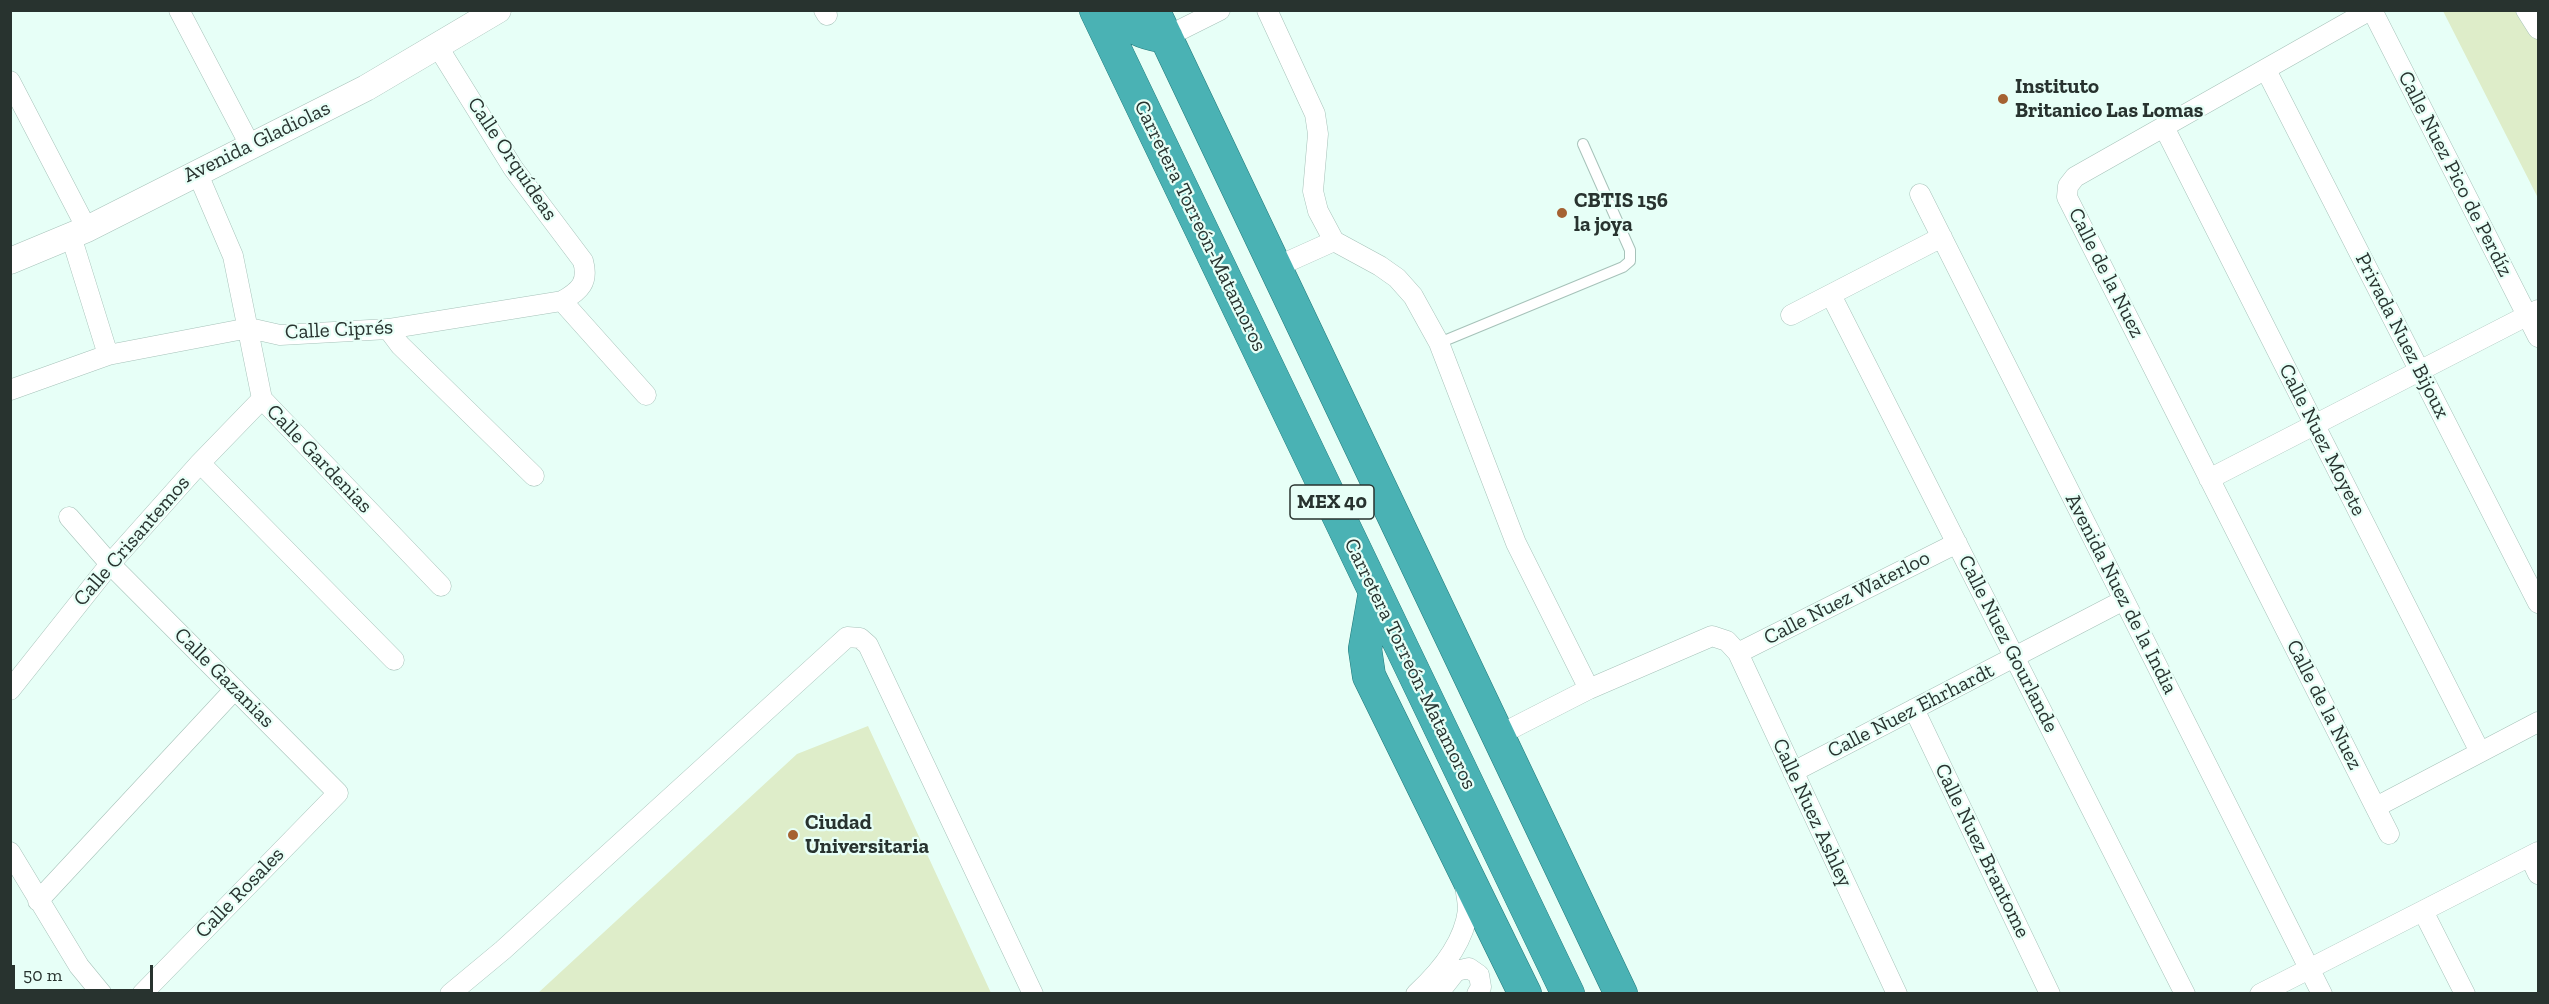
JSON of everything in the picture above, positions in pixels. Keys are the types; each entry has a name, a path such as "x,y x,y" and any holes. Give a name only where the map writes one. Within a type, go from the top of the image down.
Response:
{"highway":[{"name":"Carretera Torreón-Matamoros","path":"1096,10 1568,993"},
{"path":"1121,10 1129,24 1137,30 1159,24"},
{"name":"MEX 40","path":"1159,24 1621,993"},
{"path":"1375,592 1365,649 1369,676 1525,993"}],"street":[{"path":"179,10 251,147"},
{"name":"Avenida Gladiolas","path":"10,261 79,232 366,88 498,10"},
{"path":"1159,24 1220,10"},
{"path":"1267,10 1314,114 1318,134 1312,173 1318,211 1334,241 1380,266 1397,278 1413,296 1439,343 1516,543 1589,689 1499,735"},
{"name":"Calle de la Nuez","path":"2371,10 2074,177 2068,186 2067,197 2389,834"},
{"name":"Calle Nuez Pico de Perdíz","path":"2371,10 2533,313 2538,337"},
{"path":"2526,10 2538,29"},
{"name":"Calle Orquídeas","path":"438,47 513,168 583,261 586,272 581,288 562,301"},
{"name":"Privada Nuez Bijoux","path":"2266,70 2538,603"},
{"path":"10,81 79,232 108,355"},
{"name":"Calle Nuez Moyete","path":"2164,127 2480,752"},
{"name":"Calle Gardenias","path":"197,172 233,256 262,399 441,586"},
{"name":"Avenida Nuez de la India","path":"1920,194 2322,993"},
{"path":"1791,315 1942,237"},
{"path":"1276,267 1334,241"},
{"name":"Calle Nuez Gourlande","path":"1831,295 2185,993"},
{"path":"562,301 646,395"},
{"name":"Calle Ciprés","path":"10,390 108,355 249,328 280,335 388,329 562,301"},
{"path":"2209,479 2533,313"},
{"path":"388,329 400,345 534,476"},
{"name":"Calle Crisantemos","path":"10,690 110,564 200,463 262,399"},
{"path":"200,463 394,660"},
{"name":"Calle Gazanias","path":"69,517 110,564 338,793"},
{"name":"Calle Nuez Waterloo","path":"1738,653 1957,543"},
{"name":"Calle Nuez Ehrhardt","path":"1793,772 2124,600"},
{"name":"Calle Nuez Ashley","path":"1589,689 1712,636 1721,637 1738,653 1897,993"},
{"path":"450,993 503,950 848,637 860,638 868,645 1033,993"},
{"path":"38,901 235,689"},
{"name":"Calle Nuez Brantome","path":"1914,709 2050,993"},
{"path":"2376,807 2538,722"},
{"name":"Calle Rosales","path":"142,993 338,793"},
{"path":"10,852 79,966 102,993"},
{"path":"2260,993 2534,854 2538,874"},
{"path":"1416,993 1432,979 1460,940 1468,908 1463,868"},
{"path":"2423,911 2465,993"},
{"path":"1438,993 1456,971 1468,968 1479,975 1481,987 1477,993"}],"lane":[{"path":"1439,343 1623,267 1630,261 1630,250 1582,144"}],"green space":[{"path":"2443,11 2520,11 2538,38 2538,198"},
{"name":"Ciudad Universitaria","path":"868,726 991,993 538,993 797,754"}],"place":[{"name":"Instituto Britanico Las Lomas","path":"2003,99"},
{"name":"CBTIS 156 la joya","path":"1562,213"},
{"name":"Ciudad Universitaria","path":"793,835"}]}
